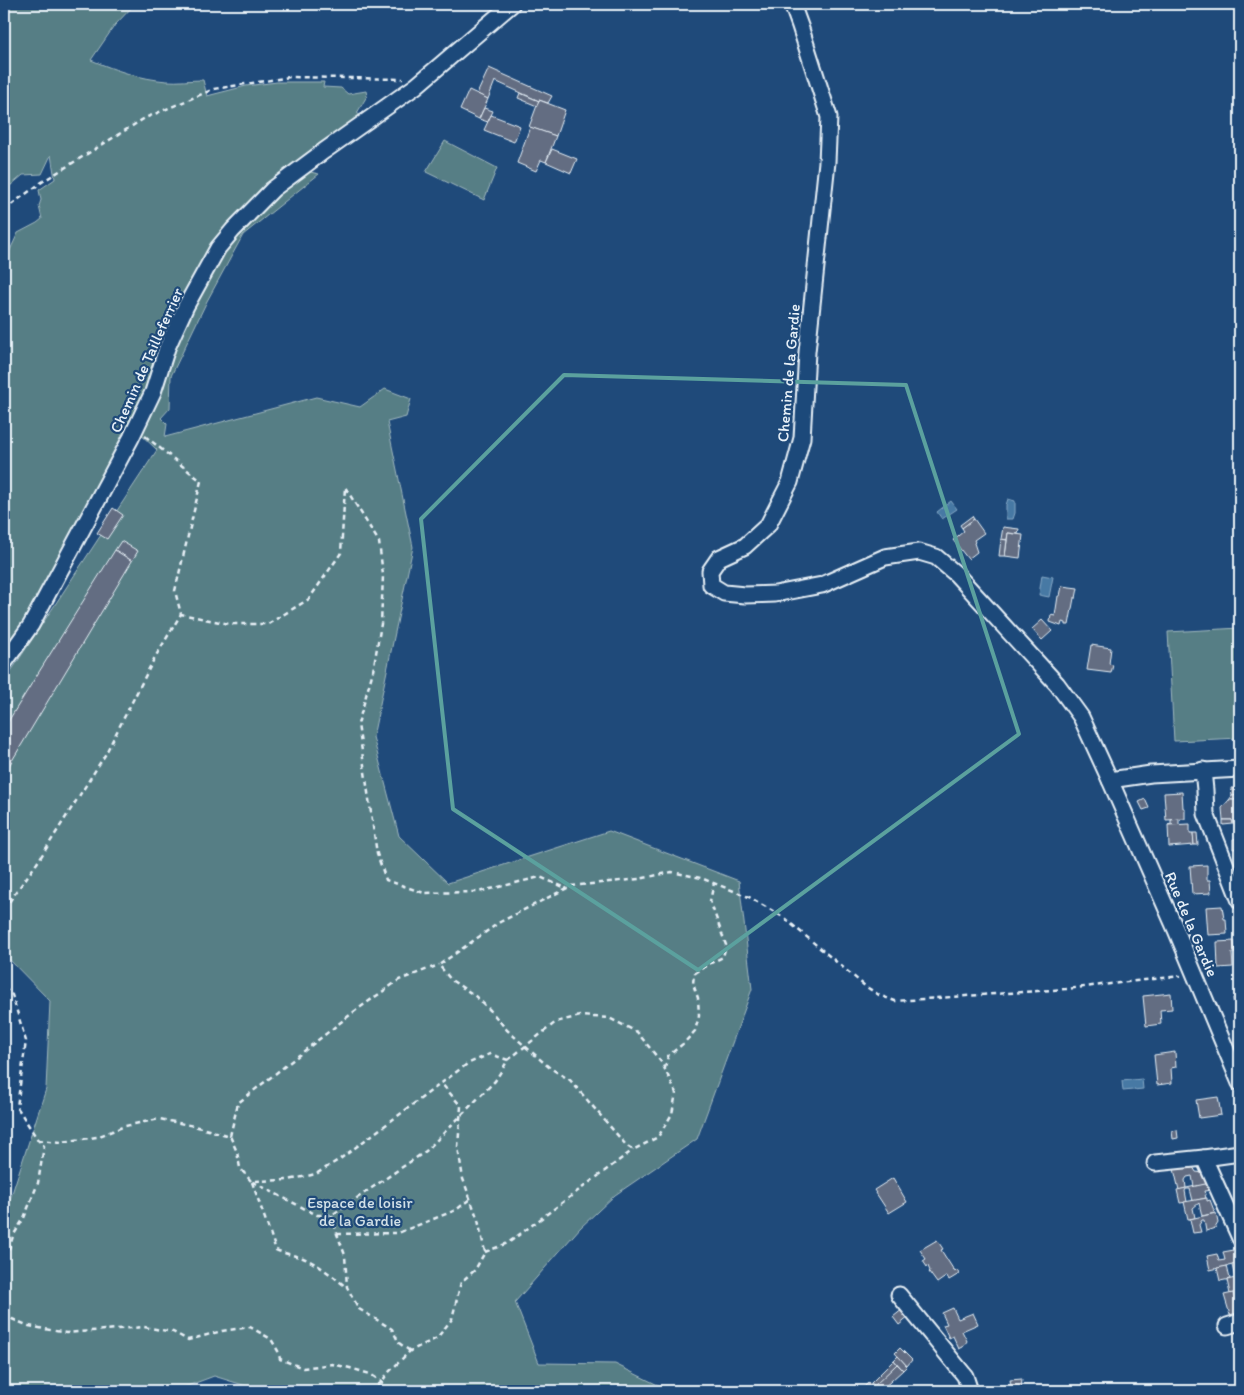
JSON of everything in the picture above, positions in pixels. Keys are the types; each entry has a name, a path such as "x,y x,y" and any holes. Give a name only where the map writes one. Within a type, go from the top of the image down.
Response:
{"street":[{"name":"Chemin de Tailleferrier","path":"4,663 31,625 136,428 153,392 171,339 186,306 218,248 273,189 423,81 512,4"},
{"name":"Chemin de la Gardie","path":"792,4 829,118 827,162 807,352 802,438 790,482 768,526 745,546 719,558 710,571 711,585 724,593 745,595 775,594 822,585 885,557 919,552 936,557 956,574 1058,684 1081,717 1110,780"},
{"path":"1110,780 1142,775 1240,769"},
{"path":"1203,770 1206,814 1240,902"},
{"name":"Rue de la Gardie","path":"1110,780 1195,974 1240,1083"},
{"path":"1155,1163 1240,1153"},
{"path":"1204,1158 1240,1238"},
{"path":"899,1295 965,1376 970,1391"}],"path":[{"path":"4,210 42,182 145,118 214,89 290,77 399,78 423,81"},
{"path":"4,909 37,863 105,755 154,659 181,614 175,591 201,481 136,428"},
{"path":"181,614 229,624 268,624 309,599 342,553 346,487 379,542 383,575 381,624 373,671 358,724 377,854 386,880 424,893 478,892 540,877 566,888"},
{"path":"410,1351 399,1343 392,1330 359,1309 347,1287 331,1274 303,1259 276,1250 251,1181 240,1168 237,1152 230,1136 238,1103 355,1011 399,980 439,965 500,922 570,886 639,879 672,872 701,878 749,897 782,917 865,986 879,995 895,1001 1066,990 1195,974"},
{"path":"665,1069 668,1056 684,1044 695,1031 699,1016 698,998 693,984 694,974 723,957 726,945 710,900 714,883"},
{"path":"439,965 451,980 474,995 526,1047 550,1068 570,1080 626,1145 633,1150"},
{"path":"4,988 12,995 26,1041 18,1107 38,1140 44,1146 38,1183 24,1218 13,1236 4,1265"},
{"path":"251,1181 317,1215 332,1216 426,1151 495,1081 508,1060 556,1022 580,1016 608,1018 637,1032 662,1063 676,1093 672,1114 658,1137 633,1150 508,1243 485,1252 475,1270 461,1282 452,1319 437,1338 410,1351 387,1374 382,1382 380,1391"},
{"path":"251,1181 289,1180 316,1174 340,1159 467,1064 490,1054 508,1060"},
{"path":"441,1082 461,1106 458,1147 463,1179 478,1220 485,1252"},
{"path":"38,1140 62,1142 96,1137 125,1126 159,1119 230,1136"},
{"path":"337,1234 398,1233 456,1210 470,1199"},
{"path":"332,1216 345,1255 347,1287"},
{"path":"4,1314 29,1326 66,1333 144,1327 173,1332 188,1340 222,1331 250,1327 271,1339 280,1359 303,1368 332,1364 350,1368 370,1374 382,1382"},
{"path":"370,1391 382,1382"},
{"path":"199,1391 214,1387 244,1391"}],"highlighted area":[{"path":"564,375 906,385 1019,734 698,970 453,809 421,519"}],"green space":[{"name":"Espace de loisir de la Gardie","path":"4,4 135,4 115,25 91,60 118,71 157,80 203,80 207,96 246,86 277,82 324,82 323,87 341,88 348,94 366,91 367,96 357,113 361,116 314,147 306,171 319,174 243,235 207,301 171,376 170,408 161,418 167,424 165,437 316,397 360,407 385,389 411,399 406,417 387,422 413,547 373,737 399,836 448,883 609,831 739,881 752,989 697,1139 615,1195 580,1228 515,1302 539,1363 615,1364 670,1391 258,1391 214,1376 174,1391 4,1391 4,1218 46,1089 50,1001 4,954 4,682 157,450 133,427 28,621 4,654 4,263 18,233 42,219 39,206 41,200 39,190 55,179 51,155 42,174 23,175 4,191"},
{"path":"445,141 497,168 484,200 426,172"},
{"path":"1240,628 1240,668 1238,668 1240,738 1174,741 1168,632"}],"water":[{"path":"1008,499 1015,501 1013,519 1006,519"},
{"path":"951,501 957,509 942,519 937,512"},
{"path":"1042,575 1053,577 1049,597 1039,595"},
{"path":"1142,1079 1143,1089 1123,1091 1122,1081"}],"building":[{"path":"489,68 552,96 548,103 539,101 495,81 488,99 477,94"},
{"path":"469,90 488,99 479,119 460,110"},
{"path":"520,93 539,101 537,106 518,98"},
{"path":"539,100 565,110 556,136 529,127"},
{"path":"484,108 493,111 488,122 479,119"},
{"path":"491,115 520,126 514,142 484,130"},
{"path":"530,127 556,136 546,162 541,160 536,171 517,163"},
{"path":"552,149 577,159 571,173 546,162"},
{"path":"113,508 123,515 107,539 97,533"},
{"path":"972,516 974,519 962,528 960,525"},
{"path":"974,519 984,533 974,540 977,552 968,559 953,540 964,531 962,528"},
{"path":"1003,527 1019,529 1018,534 1008,533 1007,540 1001,539"},
{"path":"1008,533 1023,535 1020,558 1005,556"},
{"path":"1001,539 1007,540 1005,556 999,556"},
{"path":"121,541 138,551 132,561 115,550"},
{"path":"115,550 132,561 4,774 4,728"},
{"path":"1062,586 1078,588 1076,598 1074,598 1069,625 1062,622 1061,626 1050,622 1051,615 1055,616 1058,596 1060,596"},
{"path":"1042,620 1052,631 1042,640 1032,629"},
{"path":"1091,645 1111,648 1109,664 1113,665 1111,673 1087,670"},
{"path":"1231,788 1240,788 1240,795 1232,796"},
{"path":"1182,792 1185,819 1166,820 1164,793"},
{"path":"1240,795 1239,809 1239,803 1236,800 1229,800 1232,796"},
{"path":"1145,799 1149,808 1143,810 1139,802"},
{"path":"1229,800 1236,800 1239,803 1240,824 1233,824 1232,820 1223,820 1222,808"},
{"path":"1179,819 1179,825 1168,825 1171,824 1171,820"},
{"path":"1223,820 1232,820 1233,824 1223,825"},
{"path":"1190,824 1190,833 1193,833 1194,845 1169,847 1168,825"},
{"path":"1193,833 1197,833 1198,845 1194,845"},
{"path":"1240,838 1240,848 1233,849 1233,839"},
{"path":"1207,865 1207,880 1210,880 1211,893 1192,894 1190,866"},
{"path":"1222,906 1224,919 1226,919 1227,934 1208,935 1206,907"},
{"path":"1198,933 1202,942 1197,943 1193,934"},
{"path":"1234,941 1235,953 1232,953 1233,967 1218,968 1217,942"},
{"path":"1171,993 1172,1009 1160,1010 1161,1024 1146,1026 1143,996"},
{"path":"1233,998 1240,998 1240,1014 1235,1015"},
{"path":"1175,1052 1176,1067 1171,1068 1172,1083 1157,1085 1154,1055"},
{"path":"1218,1097 1221,1115 1199,1118 1196,1100"},
{"path":"1177,1130 1178,1138 1173,1139 1172,1131"},
{"path":"1193,1167 1196,1172 1204,1173 1208,1184 1194,1187 1192,1176 1187,1177 1185,1180 1186,1188 1179,1190 1174,1169"},
{"path":"1240,1169 1240,1183 1237,1184 1234,1170"},
{"path":"893,1178 907,1202 889,1213 874,1190"},
{"path":"1210,1183 1212,1190 1204,1191 1206,1198 1193,1201 1190,1189 1186,1189 1187,1202 1180,1203 1177,1190"},
{"path":"1207,1198 1207,1201 1210,1200 1215,1213 1202,1216 1199,1203 1193,1208 1195,1218 1188,1219 1184,1202"},
{"path":"1216,1213 1218,1223 1215,1228 1206,1231 1204,1220 1202,1220 1199,1225 1201,1232 1193,1233 1190,1219"},
{"path":"937,1240 955,1272 957,1270 959,1274 949,1280 947,1276 937,1283 929,1272 928,1266 923,1261 926,1259 920,1250"},
{"path":"1234,1250 1237,1264 1210,1270 1207,1256 1217,1254 1219,1261 1225,1260 1223,1252"},
{"path":"1240,1263 1240,1277 1235,1278 1232,1265"},
{"path":"1227,1266 1230,1279 1220,1281 1217,1268"},
{"path":"1240,1277 1240,1291 1230,1294 1227,1280"},
{"path":"1233,1293 1236,1304 1240,1306 1240,1312 1230,1315 1224,1295"},
{"path":"953,1308 958,1319 973,1313 978,1324 962,1331 967,1341 959,1349 953,1336 949,1338 943,1325 947,1324 942,1313"},
{"path":"903,1309 909,1317 899,1325 893,1317"},
{"path":"900,1348 912,1360 907,1366 895,1353"},
{"path":"898,1356 907,1366 903,1370 894,1360"},
{"path":"894,1360 897,1364 875,1386 871,1383"},
{"path":"897,1364 903,1370 880,1391 878,1389 876,1391 860,1391 869,1382 873,1387"},
{"path":"1022,1379 1021,1390 1012,1391 1010,1380"},
{"path":"1011,1386 1012,1391 993,1391 993,1387"}]}
